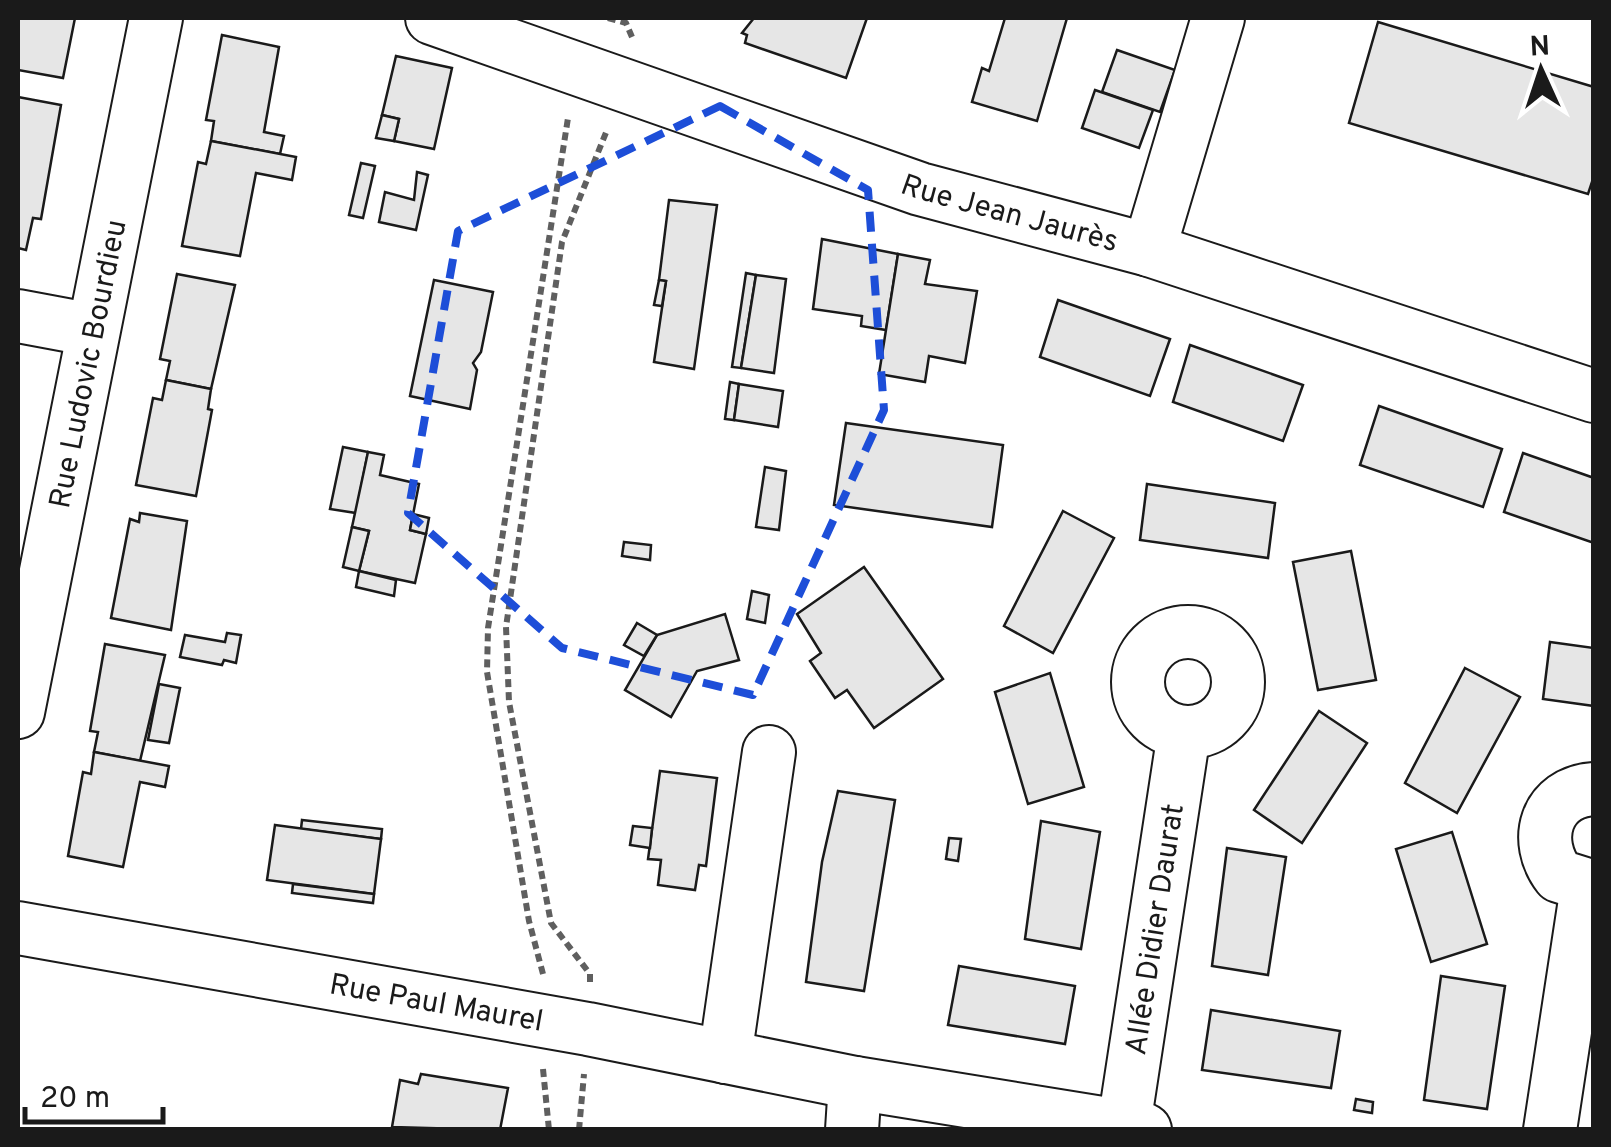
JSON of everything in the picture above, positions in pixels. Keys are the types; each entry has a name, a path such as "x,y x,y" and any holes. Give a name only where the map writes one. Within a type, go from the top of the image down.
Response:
{"street":[{"name":"Rue Ludovic Bourdieu","path":"18,712 156,18"},
{"name":"Rue Jean Jaurès","path":"432,18 920,190 1149,250 1594,396"},
{"path":"1149,250 1218,18"},
{"path":"18,316 93,330"},
{"name":"Allée Didier Daurat","path":"1134,1127 1184,732"},
{"path":"725,1057 769,752"},
{"path":"1550,1130 1590,887 1560,876 1544,850 1543,835 1546,820 1565,797 1594,790"},
{"name":"Rue Paul Maurel","path":"18,928 566,1041 725,1057 854,1106 1134,1127"}],"path":[{"path":"549,1130 542,1085 566,1041 590,974 550,923 509,702 506,627 562,242 623,83 634,41 626,23 608,18"},
{"path":"544,978 529,920 486,672 488,628 571,102"},
{"path":"566,1041 579,1130"}],"highlighted area":[{"path":"720,106 868,190 884,410 753,695 562,648 408,513 458,231"}],"building":[{"path":"18,18 75,18 63,78 18,70"},
{"path":"754,18 867,18 846,78 745,43 747,35 742,33"},
{"path":"1005,18 1067,18 1037,121 972,102 982,68 989,71"},
{"path":"1378,22 1594,87 1594,176 1588,194 1349,123"},
{"path":"222,35 279,47 264,132 284,136 280,154 211,141 214,121 206,120"},
{"path":"1117,50 1175,70 1160,112 1102,92"},
{"path":"396,56 452,68 434,149 394,141 399,119 382,115"},
{"path":"1095,90 1153,110 1139,148 1082,128"},
{"path":"18,97 61,105 41,219 33,218 26,250 18,248"},
{"path":"382,115 399,119 394,141 376,138"},
{"path":"211,141 296,157 292,180 256,173 240,256 182,246 198,162 206,164"},
{"path":"361,163 375,166 363,218 349,215"},
{"path":"417,172 428,175 416,230 379,222 385,192 414,200"},
{"path":"669,200 717,205 694,369 654,362 666,281 659,280"},
{"path":"822,239 898,254 886,330 861,326 862,316 813,309"},
{"path":"898,254 930,260 925,284 977,291 965,363 929,356 925,382 879,374"},
{"path":"746,273 756,275 741,368 732,367"},
{"path":"177,274 235,285 211,389 166,380 170,361 160,359"},
{"path":"756,275 786,279 774,373 741,368"},
{"path":"434,280 493,292 481,352 473,363 477,370 470,409 410,396"},
{"path":"659,280 666,281 662,306 654,305"},
{"path":"1058,300 1170,339 1150,396 1040,357"},
{"path":"1190,345 1303,385 1283,441 1173,402"},
{"path":"166,380 211,389 208,409 212,410 196,496 136,485 153,398 162,400"},
{"path":"730,382 739,384 734,420 725,419"},
{"path":"739,384 783,391 778,427 734,420"},
{"path":"1379,406 1502,449 1483,507 1360,465"},
{"path":"846,423 1003,445 992,527 834,505"},
{"path":"343,447 368,452 356,513 330,509"},
{"path":"368,452 384,455 380,475 419,484 410,530 426,534 415,583 359,571 369,531 352,527"},
{"path":"1523,453 1594,478 1594,543 1504,512"},
{"path":"765,467 786,471 779,530 756,527"},
{"path":"1147,484 1275,503 1268,558 1140,540"},
{"path":"1063,511 1114,538 1053,653 1004,626"},
{"path":"140,513 187,521 171,630 111,618 130,519 139,522"},
{"path":"413,514 429,518 426,534 410,530"},
{"path":"352,527 369,531 359,571 343,567"},
{"path":"624,542 651,545 650,560 622,556"},
{"path":"1351,551 1376,680 1318,690 1293,562"},
{"path":"864,567 943,679 874,728 847,690 835,698 810,661 821,653 797,614"},
{"path":"359,571 396,580 394,596 356,587"},
{"path":"752,591 769,595 765,623 747,619"},
{"path":"725,614 739,660 697,671 671,717 625,690 657,635"},
{"path":"637,623 657,635 644,656 624,645"},
{"path":"227,633 241,635 236,663 224,660 222,665 180,657 185,635 225,642"},
{"path":"1550,642 1594,648 1594,706 1543,699"},
{"path":"105,644 165,655 140,761 94,752 98,732 90,731"},
{"path":"1465,668 1520,697 1457,813 1405,783"},
{"path":"1050,673 1084,787 1028,804 995,692"},
{"path":"159,684 180,688 169,743 148,740"},
{"path":"1319,711 1367,743 1302,843 1254,810"},
{"path":"94,752 169,766 165,787 140,782 123,867 68,856 83,772 91,774"},
{"path":"660,771 717,778 706,866 699,865 695,890 658,885 661,860 648,859"},
{"path":"838,791 895,800 864,991 806,982 822,862"},
{"path":"302,820 382,829 381,839 301,829"},
{"path":"1041,821 1100,832 1081,949 1025,939"},
{"path":"275,825 381,839 374,894 267,880"},
{"path":"633,826 652,828 650,848 630,845"},
{"path":"1452,832 1487,944 1431,962 1396,849"},
{"path":"949,838 961,839 958,861 946,859"},
{"path":"1227,848 1286,857 1268,975 1212,966"},
{"path":"293,884 374,894 373,903 292,893"},
{"path":"959,966 1075,986 1065,1044 948,1025"},
{"path":"1441,976 1505,986 1487,1109 1424,1100"},
{"path":"1211,1010 1340,1031 1331,1088 1202,1070"},
{"path":"421,1074 508,1088 500,1130 392,1127 400,1080 418,1084"},
{"path":"1356,1099 1373,1102 1372,1113 1354,1110"}]}
